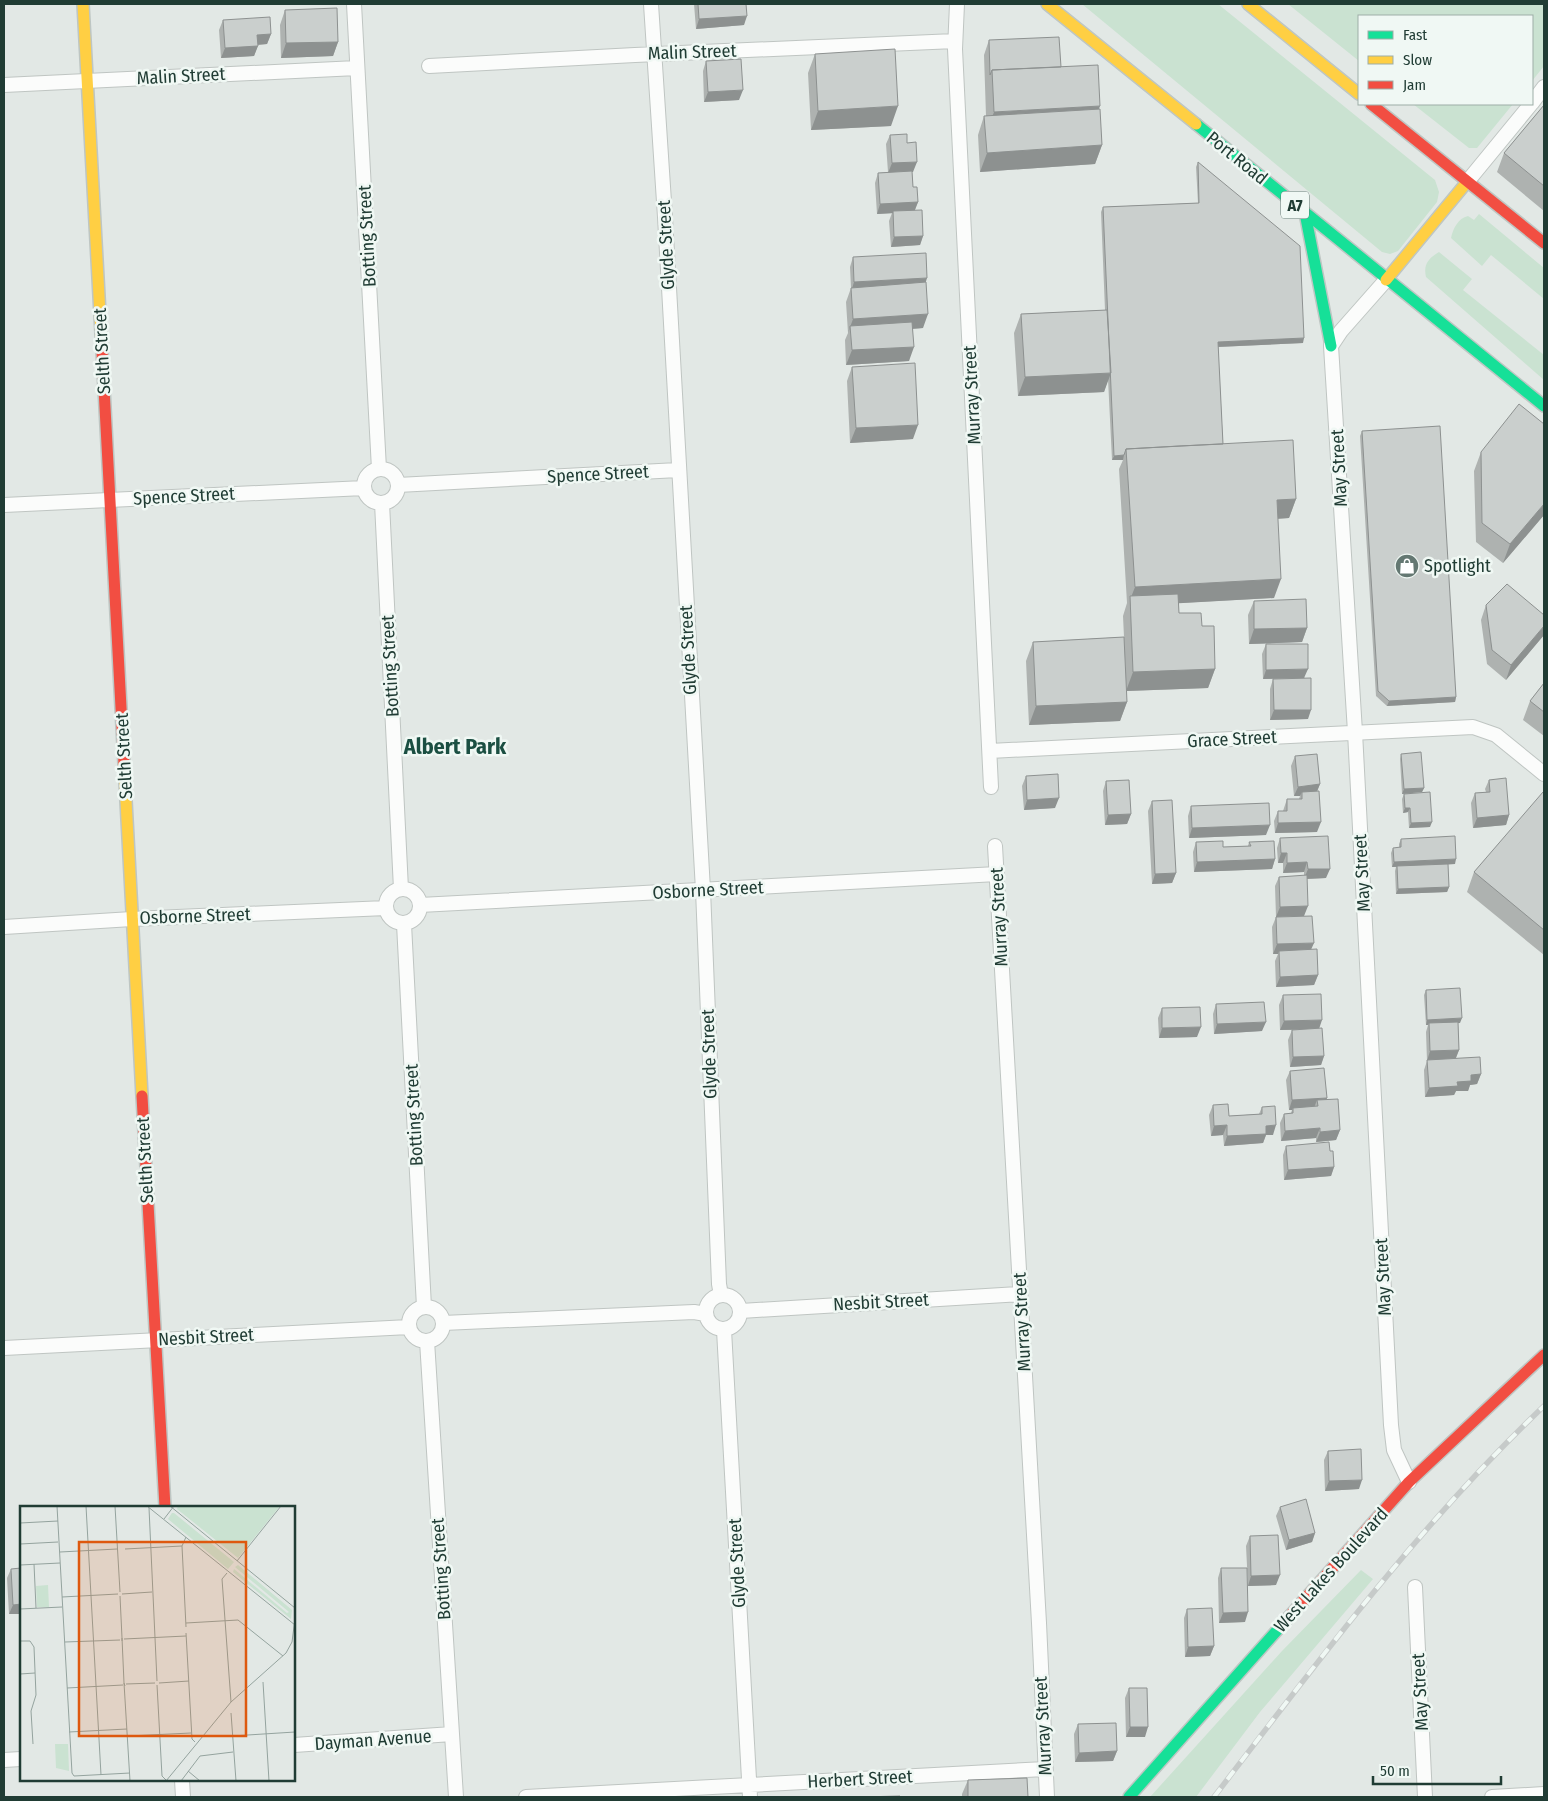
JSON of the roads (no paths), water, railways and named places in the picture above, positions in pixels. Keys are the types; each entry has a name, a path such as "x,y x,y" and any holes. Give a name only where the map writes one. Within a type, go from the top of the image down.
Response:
{"main road":[{"name":"Selth Street","path":"84,4 165,1506"},
{"name":"Port Road","path":"1046,4 1544,406"},
{"path":"1248,4 1358,93"},
{"path":"1372,105 1544,243"},
{"path":"1386,280 1467,182"},
{"path":"1305,213 1332,346"},
{"name":"West Lakes Boulevard","path":"1129,1797 1409,1482 1544,1355"}],"street":[{"name":"Botting Street","path":"354,4 379,469"},
{"name":"Glyde Street","path":"651,4 702,890 721,1295"},
{"name":"Murray Street","path":"957,4 955,41 991,787"},
{"name":"Malin Street","path":"429,66 955,41"},
{"name":"Malin Street","path":"4,85 357,68"},
{"path":"1533,101 1544,87"},
{"path":"1467,182 1529,105"},
{"path":"1332,346 1341,331 1386,280"},
{"name":"May Street","path":"1332,346 1355,732 1391,1425 1394,1450 1409,1482"},
{"path":"379,469 384,469 394,475 398,485 396,495 387,502 382,503 372,501 364,488 364,483 369,473 379,469"},
{"name":"Spence Street","path":"398,485 678,470"},
{"name":"Spence Street","path":"4,505 364,488"},
{"name":"Botting Street","path":"382,503 401,889"},
{"name":"Grace Street","path":"990,751 1473,727 1496,735 1544,774"},
{"name":"Murray Street","path":"996,846 1039,1623 1046,1797"},
{"name":"Osborne Street","path":"420,905 997,874"},
{"path":"401,889 410,891 417,896 420,905 418,914 412,921 404,924 395,922 389,916 386,908 387,900 392,892 401,889"},
{"name":"Osborne Street","path":"4,927 132,919 386,908"},
{"name":"Botting Street","path":"404,924 424,1307"},
{"name":"Nesbit Street","path":"741,1311 1020,1294"},
{"path":"721,1295 732,1297 741,1311 740,1317 734,1326 724,1330 714,1327 706,1314 708,1304 721,1295"},
{"path":"424,1307 434,1310 440,1315 443,1323 442,1330 436,1338 427,1342 419,1340 412,1335 409,1326 410,1318 415,1311 424,1307"},
{"path":"443,1323 694,1312 706,1314"},
{"name":"Nesbit Street","path":"4,1348 409,1326"},
{"name":"Glyde Street","path":"724,1330 750,1791"},
{"name":"Botting Street","path":"427,1342 456,1797"},
{"name":"May Street","path":"1415,1587 1425,1797"},
{"name":"Dayman Avenue","path":"295,1744 452,1734"},
{"path":"4,1760 20,1759"},
{"name":"Herbert Street","path":"526,1797 750,1791 1045,1769"},
{"path":"182,1781 184,1797"},
{"path":"1492,1797 1544,1794"}],"railway":[{"path":"1214,1797 1331,1645 1412,1546 1498,1451 1544,1406"}],"place":[{"name":"Spotlight","path":"1407,566"}],"district":[{"name":"Albert Park","path":"455,746"}]}
